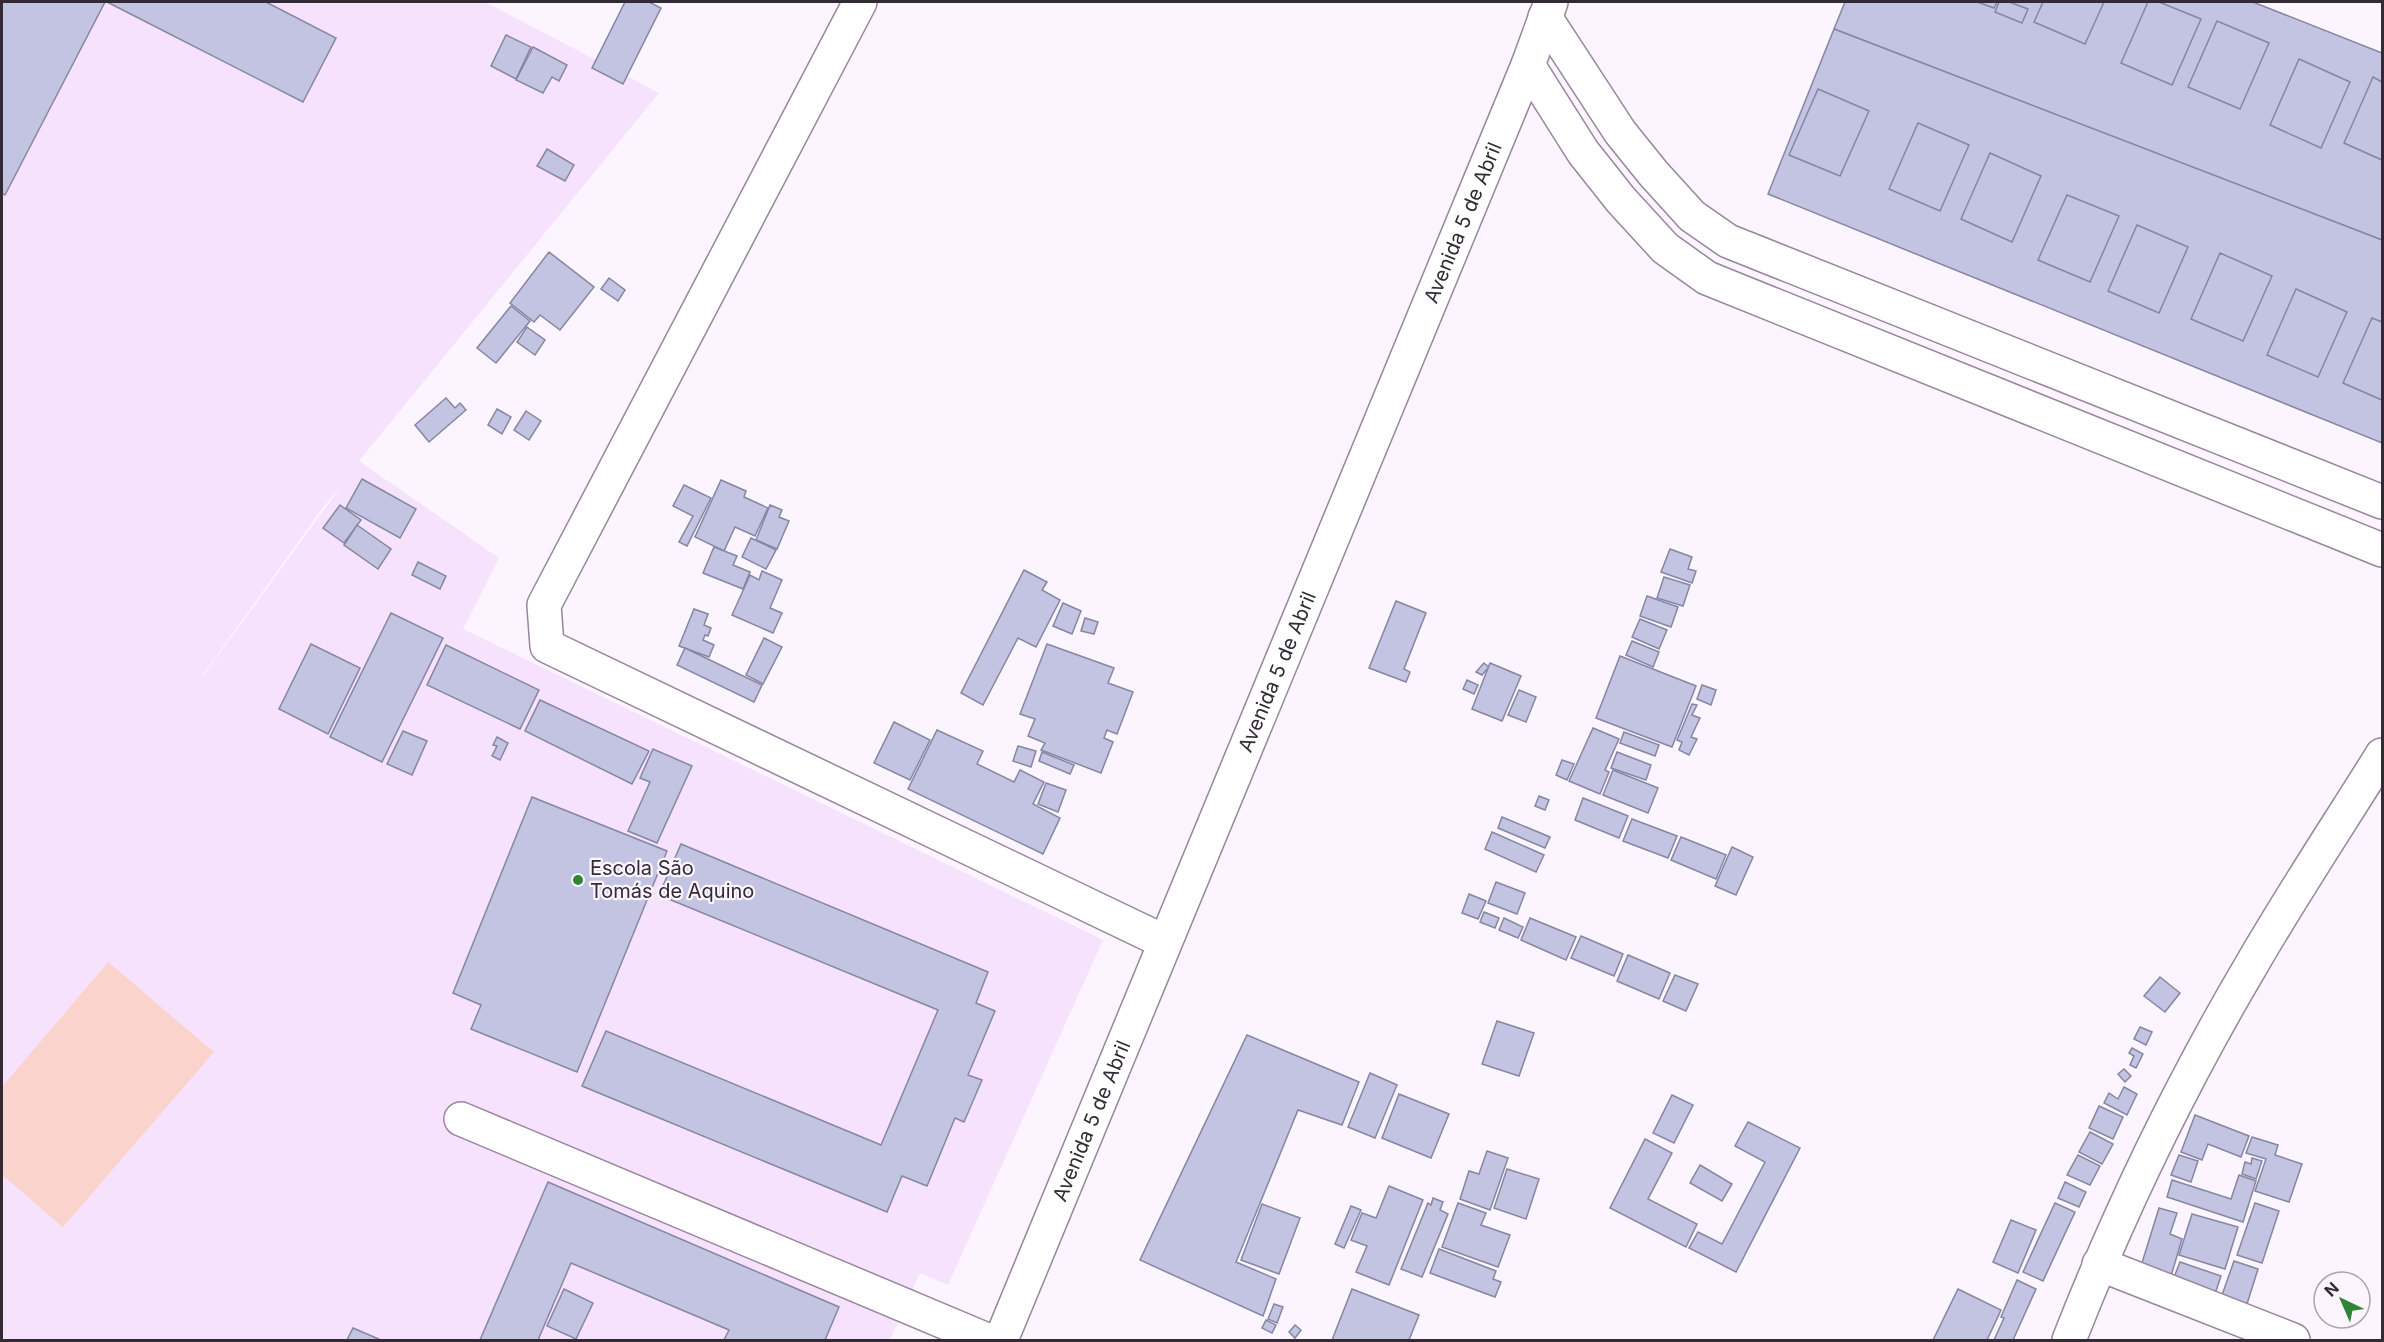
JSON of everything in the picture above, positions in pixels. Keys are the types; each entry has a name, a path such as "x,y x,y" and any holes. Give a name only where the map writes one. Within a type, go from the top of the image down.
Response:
{"street":[{"path":"860,2 544,605 547,646 1165,942"},
{"path":"1548,9 1614,123 1653,173 1692,216 1728,241 2382,502"},
{"name":"Avenida 5 de Abril","path":"1001,1341 1528,65 1548,9"},
{"path":"1528,65 1583,152 1621,200 1665,248 1707,278 2382,550"},
{"path":"2069,1341 2099,1264 2165,1124 2247,974 2382,755"},
{"path":"461,1119 987,1341"},
{"path":"2099,1264 2293,1341"}],"shaded area":[{"path":"2,2 485,2 659,93 359,461 499,558 463,629 1103,940 948,1285 920,1273 890,1340 2,1340","holes":["342,485 203,676 321,510"]},
{"path":"108,962 214,1052 63,1227 2,1175 2,1087"}],"building":[{"path":"2,2 105,2 5,195 2,193"},
{"path":"107,2 266,2 336,38 303,102"},
{"path":"625,2 649,2 661,8 623,84 592,68"},
{"path":"1845,2 2253,2 2382,53 2382,240 1834,29"},
{"path":"1977,2 1997,2 1994,8"},
{"path":"1999,2 2009,2 2028,9 2022,23 1995,12"},
{"path":"2043,2 2104,2 2085,44 2034,22"},
{"path":"2148,2 2159,2 2201,19 2172,85 2121,63"},
{"path":"2217,21 2269,43 2240,109 2188,87"},
{"path":"1834,29 2382,240 2382,443 1768,194"},
{"path":"506,35 531,47 516,79 491,66"},
{"path":"533,47 567,65 559,81 552,77 543,93 516,80"},
{"path":"2299,59 2350,82 2321,148 2270,125"},
{"path":"2373,77 2382,82 2382,160 2344,143"},
{"path":"1818,89 1869,111 1840,176 1789,155"},
{"path":"1918,123 1969,145 1940,211 1889,189"},
{"path":"547,149 574,165 565,181 537,166"},
{"path":"1990,153 2041,176 2012,242 1961,219"},
{"path":"2067,195 2119,216 2090,282 2038,260"},
{"path":"2137,225 2188,247 2159,313 2108,291"},
{"path":"549,252 594,287 560,330 540,315 534,322 510,303"},
{"path":"2220,253 2272,276 2243,341 2191,319"},
{"path":"609,278 625,290 618,301 601,289"},
{"path":"2296,289 2347,312 2318,377 2267,355"},
{"path":"511,306 530,321 496,363 477,348"},
{"path":"2372,318 2382,322 2382,400 2343,383"},
{"path":"527,327 545,340 535,355 517,342"},
{"path":"446,398 455,408 460,403 466,410 429,442 415,425"},
{"path":"497,409 511,417 502,434 488,425"},
{"path":"526,411 541,421 529,440 514,430"},
{"path":"362,479 416,509 400,538 346,508"},
{"path":"721,480 746,491 744,497 768,508 755,536 735,527 724,551 695,537"},
{"path":"684,485 711,498 687,546 679,542 693,516 673,506"},
{"path":"340,505 361,520 344,543 323,528"},
{"path":"770,505 782,510 779,517 789,521 777,549 756,540"},
{"path":"357,525 391,549 378,569 344,545"},
{"path":"751,538 776,550 766,569 742,557"},
{"path":"714,547 737,556 733,565 750,572 743,589 703,573"},
{"path":"1670,549 1692,557 1688,569 1696,571 1692,583 1661,572"},
{"path":"418,562 446,576 440,589 412,575"},
{"path":"1024,570 1047,582 1042,590 1060,600 1036,647 1018,638 983,705 961,693"},
{"path":"762,571 782,580 770,608 782,613 773,633 732,615 750,575 759,580"},
{"path":"1664,577 1690,585 1683,606 1657,598"},
{"path":"1647,596 1678,607 1671,627 1640,616"},
{"path":"1396,601 1426,613 1404,669 1410,672 1406,682 1369,668"},
{"path":"1063,603 1081,611 1072,634 1053,626"},
{"path":"694,609 708,614 704,625 711,628 708,636 705,635 703,640 714,645 709,657 679,646"},
{"path":"391,613 443,638 382,762 330,737"},
{"path":"1085,618 1098,622 1094,634 1081,631"},
{"path":"1640,619 1667,630 1659,649 1632,637"},
{"path":"764,638 782,647 763,684 746,675"},
{"path":"1632,641 1659,652 1653,667 1626,655"},
{"path":"311,644 360,668 328,734 279,709"},
{"path":"1047,644 1114,668 1108,683 1133,692 1117,734 1107,730 1104,738 1113,742 1101,773 1041,750 1045,743 1028,736 1035,719 1020,714"},
{"path":"446,645 539,690 520,729 427,685"},
{"path":"685,648 762,685 754,702 677,665"},
{"path":"1620,656 1696,686 1672,747 1596,718"},
{"path":"1484,663 1489,667 1482,675 1476,672"},
{"path":"1490,663 1521,676 1502,721 1472,709"},
{"path":"1467,680 1478,685 1474,694 1463,689"},
{"path":"1702,685 1716,690 1711,705 1697,699"},
{"path":"1519,690 1536,697 1526,722 1508,715"},
{"path":"540,700 649,751 632,784 525,731"},
{"path":"1692,704 1697,705 1692,715 1700,718 1691,737 1697,739 1689,755 1679,750 1682,742 1677,740"},
{"path":"894,722 930,740 910,780 874,763"},
{"path":"1593,728 1619,739 1605,770 1609,772 1600,794 1569,781"},
{"path":"937,730 983,751 977,764 1014,782 1020,770 1044,782 1033,804 1060,818 1043,854 908,789"},
{"path":"403,731 427,741 412,775 387,764"},
{"path":"1624,732 1659,745 1655,756 1620,743"},
{"path":"497,737 508,743 500,760 492,756 497,746 493,745"},
{"path":"1018,746 1036,751 1031,767 1013,761"},
{"path":"653,749 692,766 657,843 628,831 650,782 640,778"},
{"path":"1042,752 1074,765 1070,774 1039,761"},
{"path":"1617,752 1651,765 1646,780 1611,768"},
{"path":"1562,760 1574,764 1567,780 1556,775"},
{"path":"1613,770 1658,788 1648,813 1603,795"},
{"path":"1046,783 1066,790 1058,812 1038,804"},
{"path":"1539,796 1549,800 1545,810 1535,806"},
{"path":"532,797 667,851 577,1072 471,1029 481,1005 453,993"},
{"path":"1583,798 1628,816 1619,838 1575,820"},
{"path":"1502,817 1550,837 1545,848 1498,828"},
{"path":"1632,819 1677,836 1668,858 1623,841"},
{"path":"1492,832 1544,855 1536,872 1485,849"},
{"path":"1681,837 1726,855 1716,879 1671,860"},
{"path":"681,844 988,972 976,1003 995,1011 968,1075 982,1080 964,1122 955,1118 927,1186 902,1176 887,1212 582,1086 606,1031 881,1145 938,1010 659,895"},
{"path":"1732,847 1753,857 1736,895 1715,886"},
{"path":"1496,882 1525,893 1517,914 1488,903"},
{"path":"1469,894 1486,901 1478,919 1462,913"},
{"path":"1484,912 1499,918 1495,928 1480,922"},
{"path":"1504,918 1523,927 1518,938 1499,930"},
{"path":"1530,918 1576,937 1566,960 1521,940"},
{"path":"1581,936 1623,954 1614,976 1571,958"},
{"path":"1628,955 1670,973 1659,999 1617,981"},
{"path":"1675,975 1698,984 1686,1011 1663,1001"},
{"path":"2160,977 2180,993 2165,1012 2144,996"},
{"path":"1497,1021 1534,1033 1519,1076 1482,1064"},
{"path":"2140,1027 2152,1032 2146,1045 2134,1039"},
{"path":"1247,1035 1359,1082 1342,1125 1298,1110 1236,1262 1276,1279 1263,1316 1140,1260"},
{"path":"2132,1048 2143,1054 2136,1068 2130,1065 2134,1056 2129,1053"},
{"path":"2124,1069 2131,1076 2125,1082 2118,1074"},
{"path":"1370,1073 1397,1085 1375,1138 1348,1127"},
{"path":"2124,1087 2137,1094 2127,1115 2104,1103 2109,1093 2118,1099"},
{"path":"1399,1094 1449,1114 1431,1158 1382,1138"},
{"path":"1672,1095 1693,1105 1674,1143 1653,1133"},
{"path":"2099,1106 2123,1117 2113,1139 2089,1128"},
{"path":"2195,1115 2249,1136 2241,1157 2208,1144 2202,1160 2181,1152"},
{"path":"1748,1122 1800,1148 1736,1272 1689,1248 1698,1232 1722,1244 1765,1162 1735,1146"},
{"path":"2090,1132 2113,1144 2102,1164 2079,1152"},
{"path":"2252,1137 2278,1145 2275,1155 2302,1164 2289,1202 2255,1191 2266,1159 2246,1153"},
{"path":"1645,1139 1672,1153 1648,1199 1697,1224 1686,1247 1610,1208"},
{"path":"1487,1151 1508,1158 1490,1210 1460,1199 1469,1171 1479,1174"},
{"path":"2078,1155 2100,1166 2090,1185 2067,1175"},
{"path":"2179,1155 2198,1161 2191,1182 2171,1175"},
{"path":"2252,1158 2262,1161 2256,1179 2242,1174 2245,1162 2251,1164"},
{"path":"1700,1165 1732,1184 1722,1201 1690,1183"},
{"path":"1507,1169 1539,1179 1526,1219 1494,1208"},
{"path":"2239,1175 2256,1181 2243,1222 2167,1197 2172,1180 2231,1199"},
{"path":"548,1182 839,1307 825,1340 724,1340 729,1330 571,1263 538,1340 480,1340"},
{"path":"2065,1182 2086,1192 2079,1207 2058,1198"},
{"path":"1389,1186 1423,1200 1389,1285 1356,1272 1367,1246 1351,1240 1362,1213 1376,1218"},
{"path":"1433,1198 1443,1202 1440,1210 1448,1214 1422,1277 1401,1269 1428,1203 1431,1205"},
{"path":"1458,1203 1486,1213 1481,1225 1510,1235 1498,1267 1442,1247"},
{"path":"2055,1203 2075,1212 2043,1281 2023,1272"},
{"path":"2255,1203 2279,1211 2262,1263 2237,1255"},
{"path":"1262,1204 1300,1218 1279,1274 1241,1260"},
{"path":"1351,1206 1361,1210 1344,1248 1335,1244"},
{"path":"2159,1208 2177,1213 2170,1234 2182,1239 2171,1276 2141,1266"},
{"path":"2192,1214 2238,1227 2225,1269 2179,1255"},
{"path":"2011,1220 2036,1230 2018,1273 1993,1262"},
{"path":"1439,1249 1496,1271 1493,1279 1501,1282 1495,1297 1430,1273"},
{"path":"2234,1261 2258,1269 2247,1304 2222,1295"},
{"path":"2180,1262 2221,1276 2215,1294 2173,1280"},
{"path":"2017,1280 2036,1289 2013,1340 1994,1340 2004,1318 2001,1317"},
{"path":"564,1289 593,1303 576,1339 547,1326"},
{"path":"1352,1289 1419,1315 1409,1340 1332,1340"},
{"path":"1958,1289 2001,1310 1987,1340 1933,1340"},
{"path":"1274,1304 1283,1307 1277,1323 1268,1319"},
{"path":"1266,1320 1276,1325 1272,1333 1262,1328"},
{"path":"1295,1325 1301,1330 1295,1338 1289,1332"},
{"path":"353,1328 381,1340 347,1340"}],"place":[{"name":"Escola São Tomás de Aquino","path":"578,880"}]}
